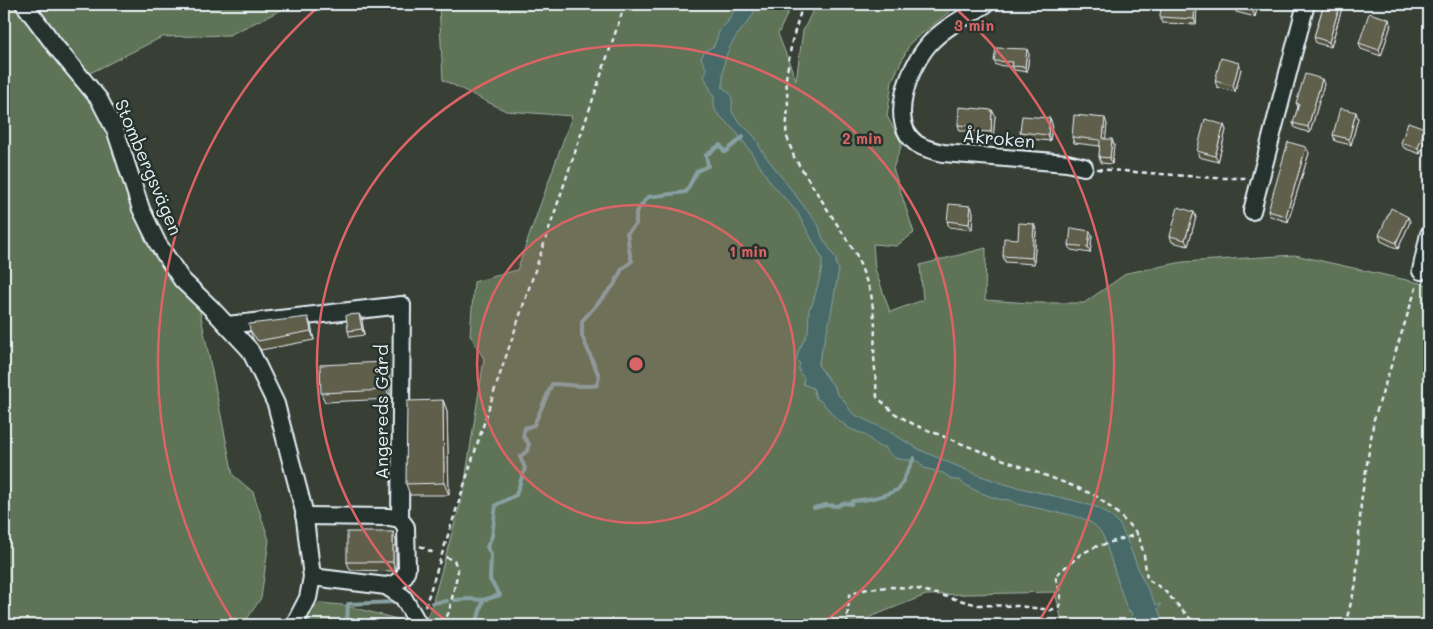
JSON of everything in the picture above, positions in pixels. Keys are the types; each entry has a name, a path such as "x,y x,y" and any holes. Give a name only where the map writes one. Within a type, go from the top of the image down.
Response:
{"street":[{"name":"Stombergsvägen","path":"24,4 56,47 99,99 116,132 141,209 158,244 182,280 250,350 276,404 304,516 312,577 308,598 294,625"},
{"name":"Åkroken","path":"986,4 948,28 930,43 917,63 902,101 902,117 906,131 916,143 926,149 943,153 1067,163 1084,167"},
{"path":"1252,211 1259,178 1306,4"},
{"path":"1421,271 1429,234"},
{"name":"Angereds Gård","path":"227,325 402,306 400,519 406,527 407,569 404,577 394,584 386,586"},
{"path":"304,516 389,517 400,519"},
{"path":"312,577 386,586 403,596 419,625"}],"path":[{"path":"419,625 494,392 625,4"},
{"path":"803,4 792,40 786,78 788,104 786,134 794,157 856,254 871,293 875,325 874,356 877,397 894,412 915,425 1096,496 1116,512 1138,534 1144,555 1147,579 1163,589 1196,625"},
{"path":"1084,167 1213,178 1259,178"},
{"path":"1345,625 1356,584 1361,502 1374,419 1421,271"},
{"path":"847,625 849,595 866,589 890,587 914,588 978,606 1018,606 1051,610 1060,606 1061,594 1055,576 1080,554 1138,534"},
{"path":"444,625 449,612 458,571 454,560 445,557"}],"green space":[{"path":"4,4 294,4 229,35 162,37 76,80 95,102 199,307 233,475 253,492 269,540 261,598 243,625 4,625"},
{"path":"439,4 792,4 778,34 796,80 803,31 816,4 959,4 910,43 892,81 887,116 902,144 893,168 914,233 896,246 873,244 875,269 890,312 923,300 920,265 986,248 985,300 1030,303 1084,303 1127,273 1183,262 1295,255 1429,285 1429,625 1063,625 1055,592 926,595 870,617 862,625 300,625 319,603 343,605 401,620 424,621 430,612 463,494 484,359 470,335 474,282 517,270 572,116 506,111 443,80"}],"water":[{"path":"738,4 756,4 752,16 734,40 728,52 723,72 723,88 731,95 732,112 738,121 755,137 761,150 819,226 822,237 836,259 836,265 839,269 830,319 818,365 835,388 837,394 853,414 885,429 920,450 978,475 1008,485 1099,508 1112,517 1120,525 1142,578 1156,605 1161,604 1158,609 1161,616 1161,625 1133,625 1132,613 1127,610 1104,538 1100,531 1090,522 1070,515 998,499 976,491 959,480 953,480 943,473 924,468 916,461 894,458 885,447 879,447 864,434 850,429 835,417 816,398 813,388 803,384 804,378 799,371 800,364 797,360 798,352 808,332 809,308 812,305 819,281 822,258 797,212 771,183 744,142 739,141 739,135 716,112 714,97 704,76 707,70 701,58 705,51 714,46 720,29 727,23"}],"building":[{"path":"1161,4 1195,4 1194,19 1160,17"},
{"path":"1235,4 1255,4 1253,11 1234,6"},
{"path":"1324,4 1340,4 1329,42 1314,37"},
{"path":"1369,13 1389,19 1379,50 1359,43"},
{"path":"996,48 1027,49 1025,67 1012,66 1013,62 994,61"},
{"path":"1221,58 1239,63 1233,86 1215,81"},
{"path":"1305,74 1322,79 1308,127 1293,123 1299,104 1296,103"},
{"path":"959,107 992,110 991,132 970,131 970,126 958,125"},
{"path":"1340,108 1356,112 1349,139 1333,135"},
{"path":"1074,115 1105,118 1103,139 1112,139 1110,158 1099,157 1100,140 1072,137"},
{"path":"1022,116 1050,118 1048,135 1020,132"},
{"path":"1205,119 1224,125 1215,156 1197,151"},
{"path":"1408,122 1425,128 1418,148 1401,143"},
{"path":"1288,142 1306,147 1286,216 1268,211"},
{"path":"949,204 971,206 969,224 947,221"},
{"path":"1178,207 1194,212 1185,240 1170,236"},
{"path":"1391,208 1408,217 1396,243 1379,235"},
{"path":"1019,223 1034,224 1032,258 1003,256 1004,238 1018,239"},
{"path":"1071,228 1090,231 1088,247 1069,245"},
{"path":"359,314 362,329 348,331 346,315"},
{"path":"308,317 311,331 258,341 250,330 249,324"},
{"path":"385,362 387,390 321,393 320,365"},
{"path":"443,400 444,483 406,484 407,401"},
{"path":"347,532 393,532 393,562 347,562"}],"waterway":[{"path":"476,625 483,600 500,595 490,580 491,554 487,547 492,536 496,505 516,495 525,468 520,457 527,451 529,444 523,436 525,428 534,425 552,384 597,385 599,376 582,336 582,321 614,285 622,269 632,261 627,233 636,224 636,212 648,197 686,192 697,171 708,166 706,155 720,145 725,152 743,137"},
{"path":"814,508 826,505 838,506 843,503 851,504 853,501 877,497 899,489 914,458"},
{"path":"455,600 483,600"},
{"path":"432,603 447,601"},
{"path":"347,625 348,604 395,602"}]}
